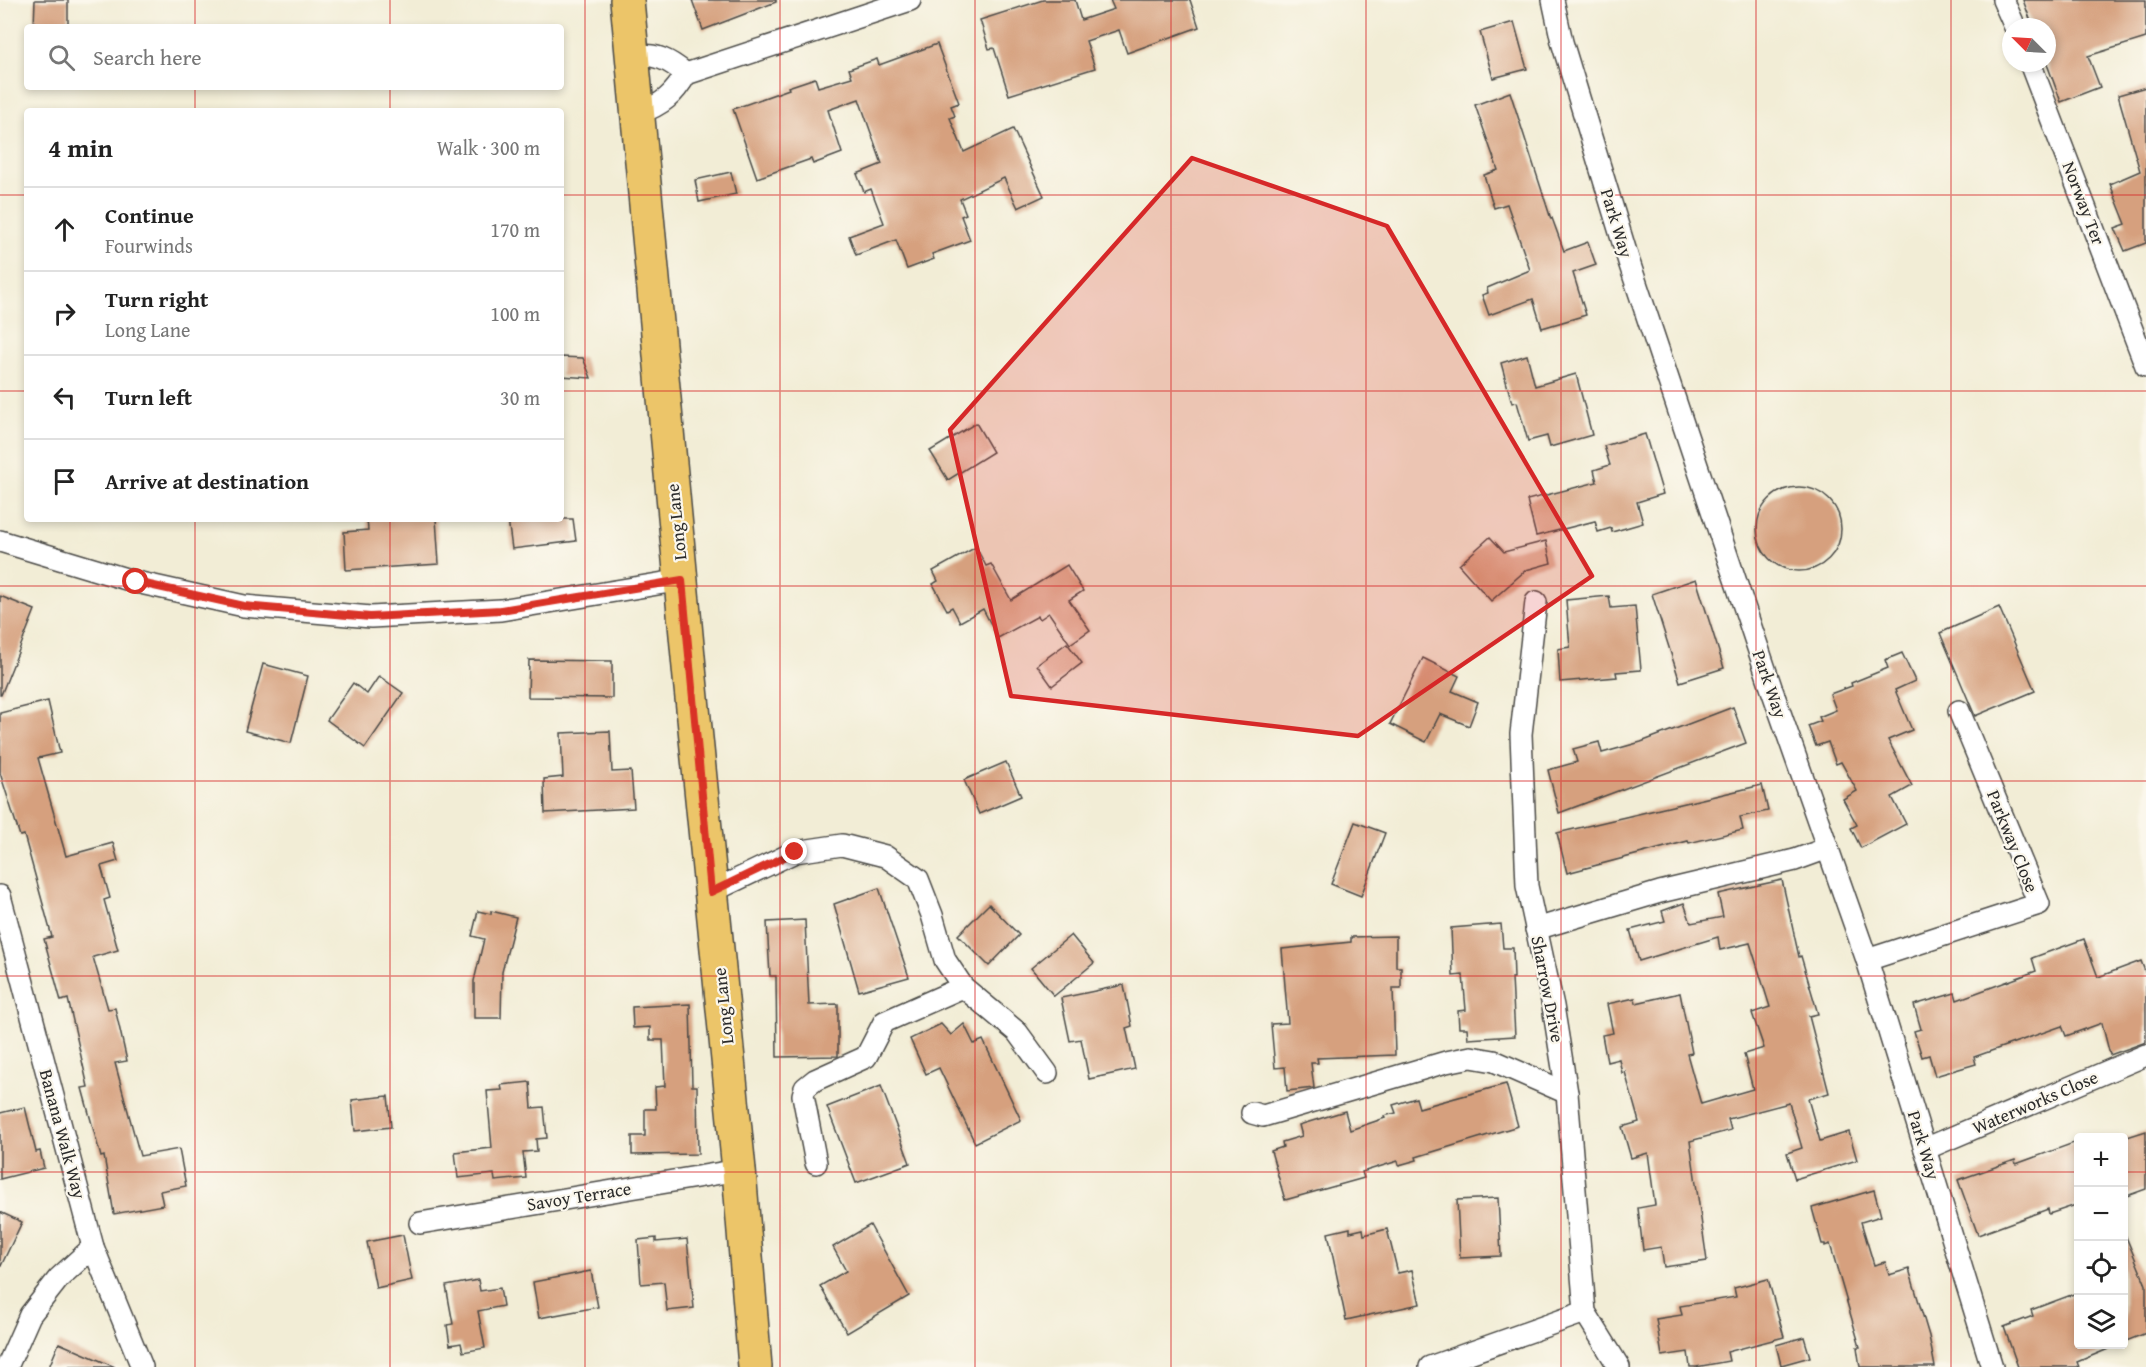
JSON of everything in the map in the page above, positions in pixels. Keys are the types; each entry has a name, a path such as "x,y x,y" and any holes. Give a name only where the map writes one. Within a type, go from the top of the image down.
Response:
{"main road":[{"name":"Long Lane","path":"627,0 739,1170 755,1367"}],"street":[{"path":"639,113 653,108 676,92 686,74 910,0"},
{"name":"Park Way","path":"1553,0 1562,42 1629,262 1772,690 1867,960 1992,1367"},
{"path":"2003,0 2011,18"},
{"path":"633,56 645,54 656,56 672,62 686,74"},
{"name":"Norway Ter","path":"2034,72 2142,342 2146,366"},
{"path":"0,541 136,582 244,606 370,617 501,610 682,580"},
{"name":"Sharrow Drive","path":"1536,602 1521,734 1527,886 1553,1006 1566,1093 1585,1312 1619,1367"},
{"name":"Parkway Close","path":"1867,960 2039,904 1959,711"},
{"path":"711,892 795,852 842,845 885,856 918,879 932,915 945,960 963,987 1017,1032 1047,1073"},
{"path":"1536,929 1660,892 1795,860 1828,848"},
{"name":"Banana Walk Way","path":"0,896 93,1247 142,1367"},
{"path":"816,1163 803,1095 805,1088 815,1080 866,1057 884,1022 963,987"},
{"name":"Waterworks Close","path":"1925,1149 2146,1055"},
{"path":"1252,1113 1263,1116 1446,1062 1471,1057 1494,1061 1566,1093"},
{"name":"Savoy Terrace","path":"420,1223 739,1170"},
{"path":"7,1367 30,1315 59,1278 93,1247"},
{"path":"1430,1367 1585,1312"}],"highlighted area":[{"path":"1192,158 1387,226 1592,576 1358,736 1011,696 950,430"}],"building":[{"path":"35,0 68,0 68,24 34,24"},
{"path":"692,0 776,0 776,2 703,30"},
{"path":"1043,0 1075,0 1081,20 1114,9 1110,0 1190,0 1199,27 1127,53 1119,30 1086,41 1095,68 1009,95 994,48 989,49 980,20"},
{"path":"2023,0 2146,0 2146,38 2088,56 2100,87 2061,102 2050,72 2056,72 2056,18 2030,18"},
{"path":"1514,22 1527,69 1493,78 1480,32"},
{"path":"937,44 959,103 951,106 955,116 950,118 964,152 1013,129 1044,196 1018,208 1004,178 960,199 966,214 961,216 970,240 932,254 934,259 907,269 896,240 856,255 849,236 884,223 871,189 864,192 857,174 882,164 859,99 828,110 842,153 813,164 811,159 757,178 733,109 815,78 818,87 852,77 849,69 877,59 879,65"},
{"path":"2146,87 2146,243 2125,251 2115,228 2126,224 2110,184 2140,171 2118,95"},
{"path":"1510,92 1551,219 1564,251 1588,242 1596,265 1573,273 1586,315 1542,328 1533,299 1489,315 1482,295 1488,293 1487,288 1530,270 1507,204 1494,208 1484,175 1498,170 1475,105"},
{"path":"731,172 736,194 699,202 695,180"},
{"path":"1527,355 1535,386 1576,374 1592,435 1550,447 1547,436 1528,441 1517,402 1512,403 1501,363"},
{"path":"564,357 583,358 591,378 564,376"},
{"path":"976,423 993,452 948,480 930,451"},
{"path":"1645,434 1663,494 1637,502 1643,523 1612,532 1611,528 1598,532 1595,521 1536,536 1527,500 1597,482 1594,470 1610,465 1604,446"},
{"path":"1791,487 1807,487 1823,494 1834,505 1841,521 1838,545 1829,559 1807,571 1791,571 1775,564 1764,553 1757,537 1757,521 1764,505 1775,494"},
{"path":"564,519 573,519 576,541 512,549 508,522 564,522"},
{"path":"367,522 436,522 439,564 346,570 344,532 368,530"},
{"path":"1490,537 1504,552 1546,541 1551,563 1526,570 1491,601 1459,565"},
{"path":"976,547 986,566 991,564 1011,600 1067,565 1083,591 1069,600 1090,630 1070,644 1049,613 1040,619 1038,616 998,638 983,609 960,622 952,607 947,610 933,584 938,581 933,571"},
{"path":"1696,579 1724,668 1680,682 1652,594"},
{"path":"0,596 35,610 1,695 0,695"},
{"path":"1609,596 1611,608 1635,606 1641,670 1616,672 1617,677 1560,682 1558,649 1570,647 1566,600"},
{"path":"1999,607 2035,691 1975,716 1940,633"},
{"path":"1067,643 1082,663 1052,686 1037,665"},
{"path":"1902,653 1915,681 1895,690 1912,730 1888,740 1912,786 1892,797 1906,824 1861,848 1851,828 1857,825 1843,799 1857,791 1841,762 1836,764 1828,742 1816,746 1808,726 1821,721 1819,717 1836,710 1830,694 1888,668 1885,660"},
{"path":"1423,658 1459,676 1452,691 1478,702 1469,726 1440,714 1426,742 1390,724"},
{"path":"529,660 612,661 612,698 528,697"},
{"path":"263,664 308,676 291,743 245,731"},
{"path":"379,676 403,693 365,748 327,720 353,683 367,694"},
{"path":"48,701 60,753 38,758 66,856 113,843 118,861 101,866 110,898 104,900 118,950 93,957 108,1009 115,1008 127,1061 115,1063 140,1156 179,1149 186,1186 160,1191 163,1205 114,1214 104,1156 101,1157 82,1088 88,1087 68,999 61,1001 44,939 52,937 24,835 20,836 0,773 0,713"},
{"path":"1733,707 1746,743 1559,813 1548,770 1577,762 1573,749 1599,742 1602,753 1641,742"},
{"path":"610,731 612,772 631,771 634,808 545,813 544,779 563,777 561,733"},
{"path":"1006,762 1021,796 979,814 964,780"},
{"path":"1762,785 1768,811 1740,817 1743,830 1689,843 1688,841 1567,873 1557,833"},
{"path":"1355,822 1385,833 1361,896 1331,884"},
{"path":"1782,880 1799,957 1801,956 1818,1014 1809,1016 1829,1093 1808,1099 1820,1141 1849,1132 1857,1160 1795,1179 1787,1153 1802,1148 1789,1103 1728,1119 1731,1130 1690,1141 1707,1261 1664,1267 1661,1247 1643,1250 1638,1208 1655,1205 1648,1153 1631,1158 1622,1127 1639,1122 1619,1059 1607,1062 1602,1035 1613,1033 1607,1004 1635,998 1636,1003 1680,993 1692,1053 1687,1054 1701,1104 1753,1089 1744,1054 1764,1048 1752,1013 1770,1007 1750,943 1720,950 1718,937 1639,961 1630,930 1665,921 1662,911 1684,903 1691,923 1723,917 1718,894"},
{"path":"879,888 909,977 859,991 834,904"},
{"path":"989,904 1019,935 989,966 958,935"},
{"path":"478,911 491,914 491,911 516,917 502,972 501,1018 474,1018 474,981 484,939 472,936"},
{"path":"805,920 809,1005 838,1004 838,1056 777,1057 776,976 770,976 767,922"},
{"path":"1501,924 1503,948 1513,948 1515,1036 1468,1039 1467,1028 1459,1028 1458,1011 1466,1010 1463,975 1453,976 1451,928"},
{"path":"1071,935 1094,963 1054,996 1031,968"},
{"path":"1396,936 1396,967 1401,967 1401,988 1393,988 1395,1055 1317,1058 1318,1063 1311,1063 1314,1088 1287,1091 1285,1067 1275,1068 1271,1024 1288,1023 1282,949 1351,942 1351,937"},
{"path":"2084,939 2098,977 2141,961 2146,974 2146,1042 2110,1055 2102,1023 2066,1036 2062,1026 1974,1057 1976,1064 1935,1076 1929,1055 1922,1057 1914,1031 1921,1029 1914,1005 1955,993 1957,1000 2036,971 2032,958"},
{"path":"1124,985 1132,1026 1126,1028 1135,1069 1089,1079 1081,1039 1070,1041 1061,998"},
{"path":"690,1004 692,1086 697,1086 698,1154 632,1155 632,1136 645,1136 645,1109 656,1109 655,1087 665,1086 663,1040 650,1040 650,1027 633,1028 632,1007"},
{"path":"941,1024 951,1035 964,1024 974,1044 983,1040 1021,1120 975,1143 939,1068 926,1074 910,1039"},
{"path":"530,1082 532,1108 544,1107 547,1138 536,1139 537,1151 523,1152 526,1178 495,1181 494,1174 458,1178 455,1152 492,1148 487,1091 502,1090 501,1085"},
{"path":"1506,1084 1518,1126 1416,1157 1417,1160 1399,1165 1398,1161 1362,1172 1364,1178 1285,1200 1271,1151 1283,1147 1282,1142 1302,1136 1299,1125 1345,1111 1350,1130 1396,1113 1393,1105 1416,1098 1419,1108"},
{"path":"881,1086 910,1163 856,1183 827,1107"},
{"path":"388,1096 391,1127 355,1131 352,1100"},
{"path":"25,1107 36,1152 40,1151 44,1168 0,1179 0,1113"},
{"path":"2146,1131 2146,1189 2128,1196 2128,1187 2128,1137"},
{"path":"2074,1143 2074,1206 2049,1214 2048,1209 1978,1235 1958,1180 2015,1160 2016,1164"},
{"path":"1874,1190 1881,1216 1861,1222 1874,1265 1885,1262 1889,1275 1909,1269 1929,1336 1935,1367 1860,1367 1857,1347 1860,1347 1830,1244 1825,1246 1822,1244 1812,1208"},
{"path":"1498,1198 1501,1256 1460,1258 1457,1200"},
{"path":"0,1212 22,1222 0,1268"},
{"path":"870,1225 909,1296 847,1333 820,1286 846,1271 833,1247"},
{"path":"1350,1228 1350,1232 1363,1229 1364,1235 1387,1229 1398,1273 1412,1270 1420,1304 1346,1320 1328,1233"},
{"path":"403,1235 412,1280 376,1288 367,1242"},
{"path":"656,1238 656,1242 687,1239 694,1308 667,1311 664,1282 641,1284 638,1240"},
{"path":"2128,1242 2146,1285 2146,1333 2128,1340"},
{"path":"591,1271 598,1307 539,1318 533,1282"},
{"path":"1768,1279 1784,1337 1727,1352 1729,1361 1696,1367 1690,1367 1688,1352 1662,1356 1656,1319 1682,1315 1680,1306 1736,1297 1734,1288"},
{"path":"478,1280 480,1291 500,1288 503,1306 478,1311 485,1348 463,1352 461,1343 450,1345 447,1325 453,1324 446,1286"},
{"path":"2074,1294 2074,1349 2108,1349 2077,1362 2079,1367 2018,1367 2004,1327 2033,1316 2031,1310"},
{"path":"1804,1337 1810,1357 1781,1365 1776,1345"},
{"path":"59,1343 115,1367 49,1367"}],"route":[{"path":"136,582 244,606 370,617 501,610 682,580 711,892 795,852"}]}
